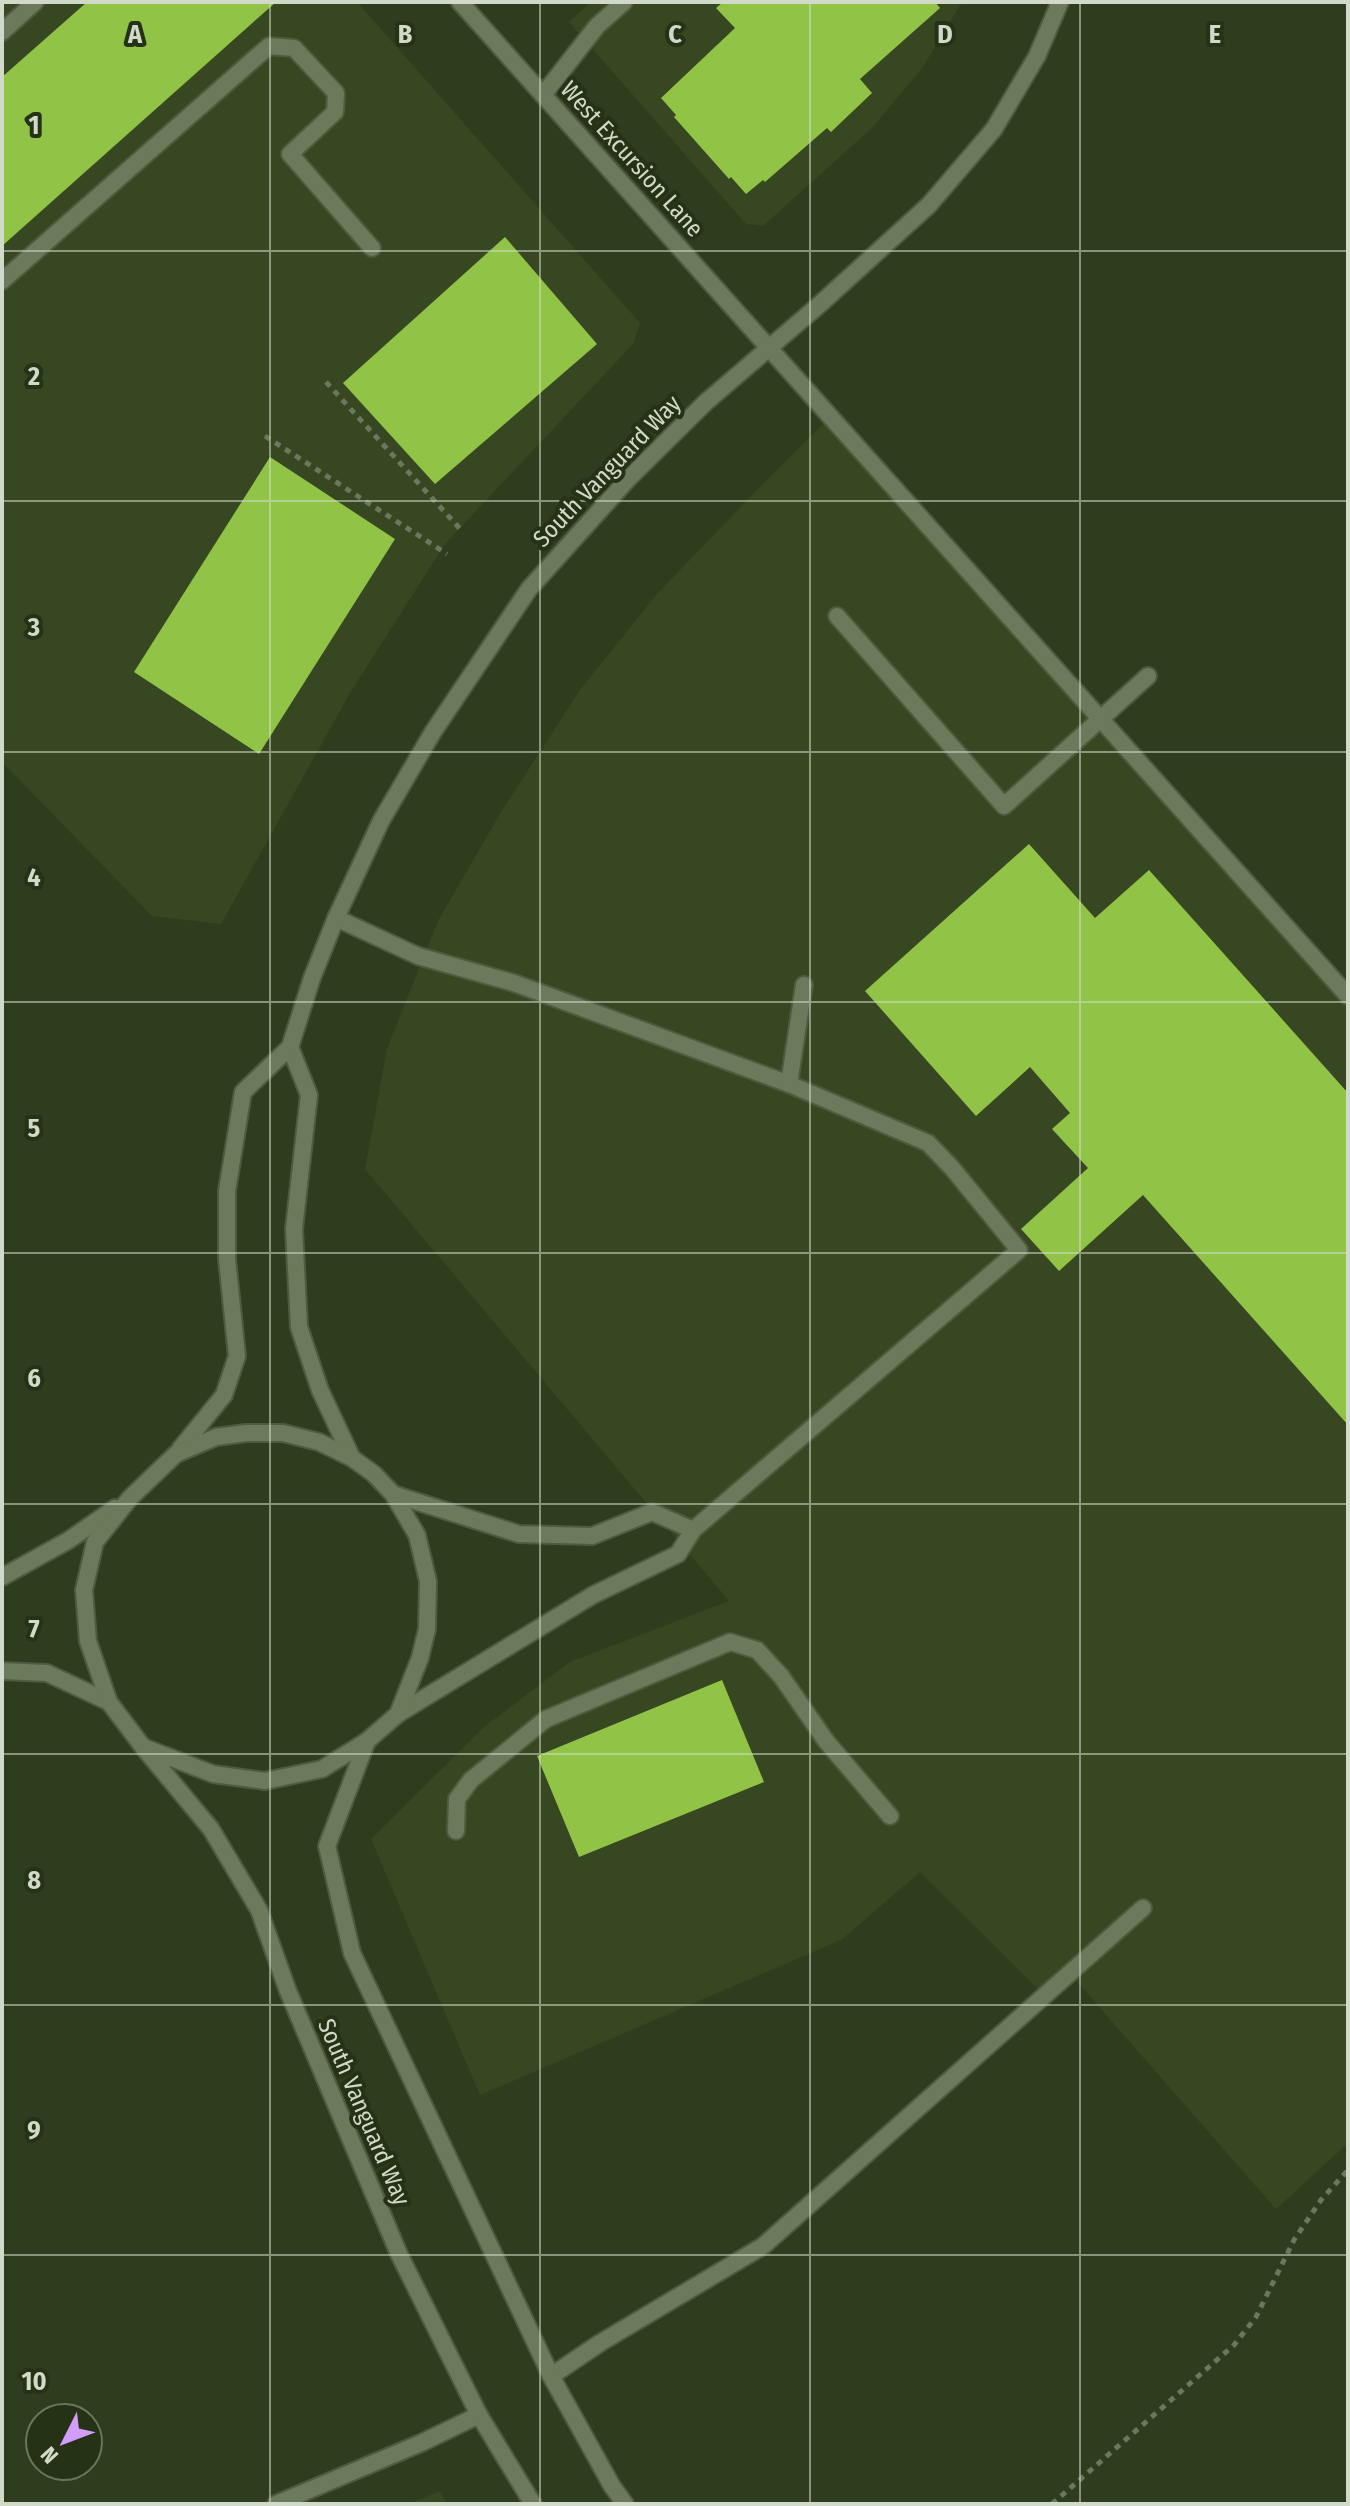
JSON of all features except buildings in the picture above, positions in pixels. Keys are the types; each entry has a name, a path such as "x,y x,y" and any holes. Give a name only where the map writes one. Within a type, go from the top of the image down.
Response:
{"street":[{"path":"2,32 35,2"},
{"name":"West Excursion Lane","path":"460,2 1348,996"},
{"path":"543,95 597,26 624,2"},
{"name":"South Vanguard Way","path":"176,1454 224,1395 237,1356 227,1259 227,1191 243,1092 290,1047 312,978 336,918 381,821 433,732 529,589 628,479 706,402 929,205 994,129 1037,56 1060,2"},
{"path":"2,281 269,46 294,48 336,93 335,112 290,154 372,248"},
{"path":"837,616 1004,806 1148,676"},
{"path":"143,1747 213,1774 265,1781 322,1769 367,1741 398,1714 593,1595 678,1554 693,1530 1019,1250 928,1143 789,1084 514,983 418,956 336,918"},
{"path":"789,1084 804,985"},
{"path":"290,1047 309,1095 294,1229 299,1327 320,1390 352,1458"},
{"path":"109,1702 88,1641 84,1590 95,1542 130,1498 176,1454 216,1437 283,1433 319,1442 352,1458 374,1474 393,1494 417,1535 428,1581 427,1629 420,1658 398,1714"},
{"path":"393,1494 519,1534 592,1536 652,1512 693,1530"},
{"path":"2,1577 69,1540 130,1498"},
{"path":"456,1831 457,1799 471,1780 546,1719 730,1642 757,1650 781,1676 826,1741 890,1816"},
{"path":"2,1671 47,1673 109,1702"},
{"name":"South Vanguard Way","path":"109,1702 211,1829 259,1910 288,1991 399,2254 479,2415 533,2504"},
{"path":"367,1741 327,1846 352,1953 551,2376 625,2504"},
{"path":"551,2376 600,2343 763,2246 1143,1908"},
{"path":"276,2504 479,2415"}],"path":[{"path":"326,382 463,532"},
{"path":"265,436 447,554"},
{"path":"1052,2504 1234,2345 1256,2317 1294,2240 1321,2200 1348,2170"}],"shaded area":[{"path":"2,2 357,2 640,323 633,344 445,544 350,693 221,924 152,916 2,762"},
{"path":"591,2 962,2 923,67 872,128 763,226 746,224 569,22"},
{"path":"824,423 1092,723 1101,716 1348,997 1348,2143 1276,2209 1072,1976 1042,1993 920,1872 841,1940 480,2095 371,1839 484,1727 570,1662 729,1601 365,1169 387,1049 438,921 501,812 580,690 657,594"},
{"path":"440,2491 447,2504 409,2504"}]}
